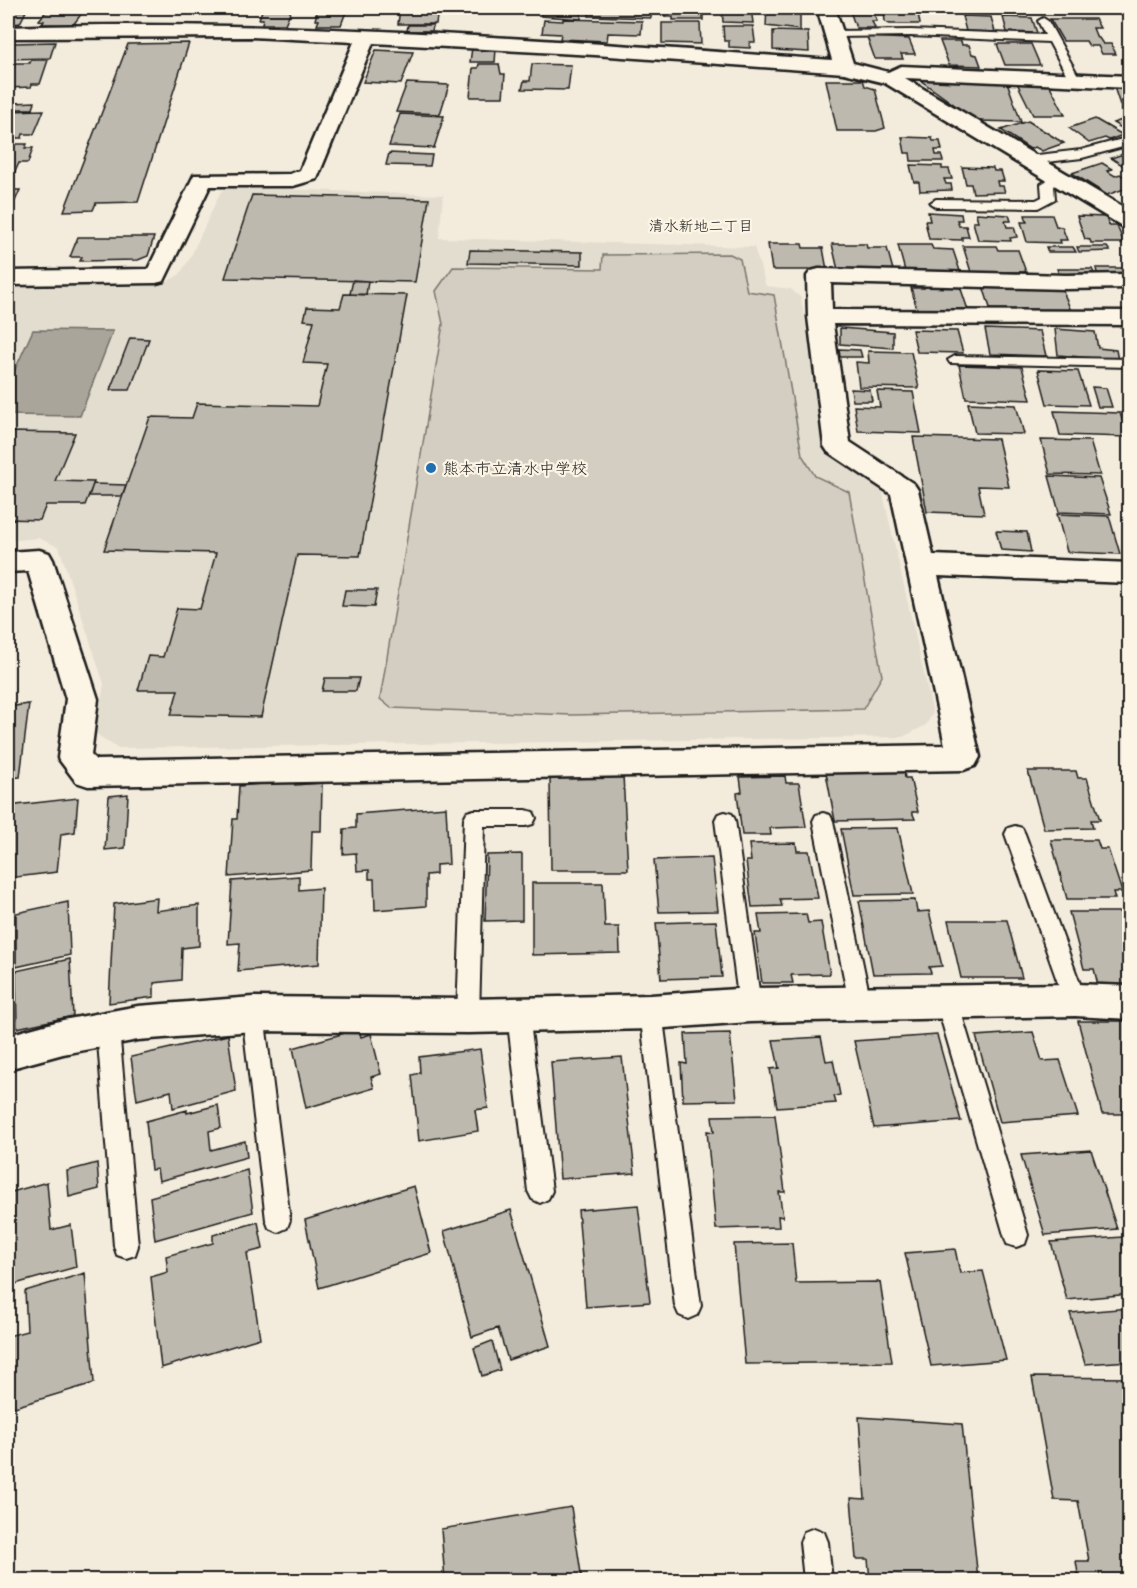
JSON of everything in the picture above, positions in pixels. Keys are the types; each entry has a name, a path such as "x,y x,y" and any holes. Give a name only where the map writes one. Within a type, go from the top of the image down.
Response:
{"street":[{"path":"826,8 844,67"},
{"path":"8,32 251,31 366,36 844,67 892,79 1130,221"},
{"path":"8,278 156,276 202,180 293,180 309,174 366,36"},
{"path":"892,79 901,72 1130,82"},
{"path":"8,562 39,560 82,699 74,758 88,773 964,757 904,490 837,446 820,317 819,276 1066,282 1130,281"},
{"path":"820,317 1130,318"},
{"path":"922,565 1130,573"},
{"path":"8,1052 63,1037 138,1023 253,1014 468,1016 651,1012 750,1005 1075,1000 1130,1003"}],"lane":[{"path":"1120,8 1130,18"},
{"path":"1042,21 1074,79"},
{"path":"834,34 911,33 1052,39"},
{"path":"1029,159 1082,153 1130,141"},
{"path":"936,202 1038,204 1049,199 1047,184 1058,178"},
{"path":"955,360 1130,363"},
{"path":"468,1016 474,818 526,818"},
{"path":"725,820 750,1005"},
{"path":"824,821 860,1003"},
{"path":"1015,834 1075,1000"},
{"path":"947,1002 1016,1234"},
{"path":"651,1012 687,1306"},
{"path":"253,1014 278,1220"},
{"path":"518,1015 540,1191"},
{"path":"108,1029 126,1246"},
{"path":"814,1542 818,1581"}],"shaded area":[{"name":"熊本市立清水中学校","path":"230,187 443,195 439,238 754,247 766,286 791,289 801,298 828,451 881,485 933,713 926,725 903,737 117,748 95,733 104,684 59,547 38,538 8,541 8,287 147,286 166,282 179,275 189,260 221,191"},
{"path":"730,254 740,259 747,291 774,295 802,455 815,476 849,492 882,676 863,709 572,715 391,708 380,699 443,324 436,291 453,267 602,269 603,255"},
{"path":"33,330 113,331 80,416 8,415 8,385"}],"building":[{"path":"49,8 97,8 92,13 82,13 73,25 42,24 44,21 39,20"},
{"path":"263,8 292,8 285,24 262,24 263,19 259,19"},
{"path":"318,8 347,9 341,25 317,25 319,20 315,20"},
{"path":"400,8 438,8 436,24 398,24"},
{"path":"543,8 582,8 581,19 541,16"},
{"path":"590,8 651,8 651,18 589,16"},
{"path":"665,8 699,8 699,14 703,14 703,20 673,20 673,17 665,17"},
{"path":"722,8 751,8 753,23 723,22"},
{"path":"767,8 800,8 800,30 766,26"},
{"path":"928,8 929,11 883,9"},
{"path":"8,10 26,11 20,23 8,25"},
{"path":"850,11 873,11 877,21 872,21 875,28 856,28"},
{"path":"884,11 918,13 920,24 890,24 885,22"},
{"path":"962,16 991,17 995,32 966,31"},
{"path":"1003,17 1032,18 1037,33 1007,32"},
{"path":"563,19 642,21 641,34 608,33 607,41 560,39 561,34 542,33 544,20 563,21"},
{"path":"1050,19 1095,19 1100,28 1093,28 1097,38 1103,44 1111,44 1116,54 1102,54 1098,46 1089,46 1086,41 1063,41"},
{"path":"662,23 700,23 701,44 662,43"},
{"path":"408,25 433,25 432,31 407,31"},
{"path":"723,26 753,26 755,42 750,42 750,48 729,47 729,41 724,41"},
{"path":"773,31 808,32 809,52 773,50"},
{"path":"867,37 909,39 915,54 901,54 903,59 875,59"},
{"path":"940,41 961,41 962,45 969,45 972,54 977,55 981,66 949,65"},
{"path":"55,42 50,58 9,59 14,43"},
{"path":"189,43 138,202 96,203 93,210 64,211 128,44"},
{"path":"997,44 1031,44 1040,65 1005,65"},
{"path":"472,48 496,49 495,62 470,62"},
{"path":"376,50 413,52 401,84 363,82"},
{"path":"31,60 48,60 40,84 32,84 31,87 8,88 15,63 30,63"},
{"path":"479,64 499,64 501,74 505,74 503,97 470,97 473,68 478,68"},
{"path":"532,64 571,65 568,90 522,89 524,81 530,81"},
{"path":"826,80 863,80 865,86 875,89 885,128 876,131 837,131"},
{"path":"920,80 1007,82 1021,122 977,121"},
{"path":"1047,80 1065,115 1033,115 1016,81"},
{"path":"407,83 449,85 440,114 396,112"},
{"path":"1114,87 1130,88 1130,111 1122,111"},
{"path":"35,102 33,109 10,109 13,103"},
{"path":"44,110 34,134 23,134 22,138 8,138 8,111"},
{"path":"400,114 444,116 434,148 389,146"},
{"path":"1128,118 1130,133 1113,123"},
{"path":"1095,119 1123,135 1089,143 1069,128"},
{"path":"1028,121 1064,143 1042,151 1035,147 1030,149 1001,130"},
{"path":"902,137 932,138 933,141 940,141 942,150 935,150 936,155 941,155 943,161 911,161 910,153 905,153"},
{"path":"8,144 27,144 25,148 33,148 28,163 19,163 14,174 8,174"},
{"path":"1130,152 1130,170 1111,158"},
{"path":"389,153 432,155 430,166 386,165"},
{"path":"1102,163 1112,169 1107,171 1115,176 1120,174 1130,180 1130,187 1107,195 1072,173"},
{"path":"910,165 942,166 942,169 949,169 952,179 944,179 946,184 951,184 952,190 920,191 919,182 914,182"},
{"path":"962,167 993,168 994,171 1001,171 1004,181 997,181 998,186 1003,186 1005,192 973,193 971,184 966,184"},
{"path":"12,190 20,190 15,201 8,201"},
{"path":"252,195 429,199 415,282 225,278"},
{"path":"928,212 961,214 962,220 957,220 959,226 966,226 969,237 962,237 962,240 929,239 925,221 930,221"},
{"path":"976,213 1009,215 1011,221 1005,221 1007,227 1014,227 1017,237 1010,238 1011,241 978,240 973,222 978,222"},
{"path":"1025,215 1052,215 1056,226 1062,227 1067,240 1060,240 1061,243 1027,242 1021,222 1027,222"},
{"path":"1077,216 1106,217 1109,226 1117,226 1124,243 1091,243 1090,240 1085,239"},
{"path":"78,237 154,237 148,256 138,260 80,261 82,257 70,257"},
{"path":"768,244 802,244 803,248 823,248 827,270 772,270"},
{"path":"832,244 866,244 867,248 887,248 893,270 838,270"},
{"path":"898,245 931,245 933,249 953,250 960,271 905,271"},
{"path":"963,246 996,246 998,250 1018,250 1026,272 971,272"},
{"path":"1046,247 1073,247 1076,252 1048,252"},
{"path":"1077,247 1107,247 1110,251 1079,252"},
{"path":"470,250 582,252 582,265 468,263"},
{"path":"1096,268 1122,268 1124,273 1097,273"},
{"path":"1057,269 1092,269 1094,273 1059,274"},
{"path":"353,280 368,281 366,295 350,294"},
{"path":"923,286 960,286 968,310 917,309 911,288 924,288"},
{"path":"983,286 1061,286 1071,311 991,311"},
{"path":"344,294 407,295 360,556 297,555 261,717 171,715 178,690 138,690 148,656 163,657 177,608 200,609 216,553 104,550 150,417 192,418 197,403 317,406 327,364 303,363 314,321 304,320 307,307 340,308"},
{"path":"840,328 893,332 893,348 840,344"},
{"path":"985,329 1040,331 1046,356 990,354"},
{"path":"1055,329 1095,332 1098,348 1116,350 1118,360 1058,355"},
{"path":"912,330 957,331 963,353 917,352"},
{"path":"130,338 149,339 130,390 110,390"},
{"path":"839,349 860,350 862,357 840,357"},
{"path":"868,351 911,352 919,388 859,387 856,362 869,363"},
{"path":"959,365 1022,367 1031,400 966,398"},
{"path":"1038,370 1078,371 1089,405 1047,404"},
{"path":"1092,387 1106,388 1112,407 1098,407"},
{"path":"851,389 870,390 872,401 853,401"},
{"path":"877,391 913,392 921,433 858,431 854,406 880,407"},
{"path":"968,403 1016,405 1024,434 975,433"},
{"path":"1054,411 1120,413 1128,437 1060,435"},
{"path":"8,432 75,433 55,481 94,482 85,505 46,505 40,520 8,519"},
{"path":"913,437 998,439 1009,487 978,486 984,514 927,512"},
{"path":"1041,440 1090,441 1100,475 1050,474"},
{"path":"1049,476 1099,478 1111,514 1059,512"},
{"path":"93,484 126,485 122,496 89,496"},
{"path":"1057,514 1109,516 1120,554 1067,552"},
{"path":"996,531 1027,532 1031,552 1001,550"},
{"path":"345,590 377,590 374,607 342,606"},
{"path":"325,678 359,678 356,691 322,691"},
{"path":"29,704 20,777 8,778 8,707"},
{"path":"1028,771 1076,771 1078,778 1087,778 1100,820 1091,820 1093,828 1044,829"},
{"path":"904,772 905,778 910,778 918,812 912,812 915,819 835,821 826,773"},
{"path":"623,775 628,870 551,870 550,776"},
{"path":"785,776 786,783 799,783 806,827 770,828 771,835 742,835 737,793 742,792 740,777"},
{"path":"295,781 295,785 322,783 321,831 312,831 311,870 229,877 233,819 237,819 239,786"},
{"path":"128,794 125,848 105,850 109,796"},
{"path":"78,798 75,832 61,834 57,872 8,878 8,806"},
{"path":"446,807 449,864 436,865 436,874 426,875 426,906 375,910 374,879 369,879 369,870 357,871 356,853 343,854 344,829 356,828 356,814"},
{"path":"898,828 913,894 854,895 841,829"},
{"path":"1051,840 1097,840 1100,849 1108,849 1122,892 1113,892 1115,899 1067,899"},
{"path":"796,843 797,851 809,851 818,898 780,899 782,906 752,907 746,861 751,861 749,844"},
{"path":"522,854 522,920 485,921 487,855"},
{"path":"712,858 718,911 659,912 654,860"},
{"path":"299,876 299,890 321,888 319,964 238,971 240,943 228,944 232,881"},
{"path":"532,883 603,883 605,927 619,927 620,953 532,955"},
{"path":"157,898 156,911 199,905 199,946 182,948 181,980 154,983 154,997 109,1003 114,904"},
{"path":"915,900 917,912 929,911 942,966 929,967 931,973 873,974 859,901"},
{"path":"68,902 70,955 16,967 16,913"},
{"path":"1069,912 1125,912 1127,920 1130,920 1130,985 1098,985 1094,969 1084,969"},
{"path":"806,914 808,923 821,922 830,974 791,975 793,983 762,983 755,933 761,933 758,915"},
{"path":"948,920 1007,920 1022,978 961,978"},
{"path":"716,921 722,977 661,979 656,923"},
{"path":"70,959 73,1016 17,1028 16,971"},
{"path":"1078,1021 1130,1021 1130,1114 1102,1114"},
{"path":"359,1029 361,1037 371,1034 381,1074 371,1077 374,1088 306,1108 293,1048"},
{"path":"1033,1032 1042,1061 1060,1060 1078,1116 1000,1122 976,1036"},
{"path":"730,1033 737,1100 683,1101 681,1063 687,1064 685,1034"},
{"path":"228,1035 236,1091 173,1108 171,1091 137,1100 131,1057"},
{"path":"937,1035 961,1121 874,1128 854,1041"},
{"path":"821,1037 826,1061 833,1060 840,1095 834,1096 836,1103 777,1107 770,1069 779,1068 773,1040"},
{"path":"480,1049 488,1108 475,1110 478,1131 419,1141 412,1075 420,1073 419,1057"},
{"path":"622,1057 635,1173 560,1179 551,1062"},
{"path":"218,1105 221,1128 209,1131 211,1150 245,1141 247,1157 159,1181 157,1169 151,1170 146,1121 187,1110 187,1113"},
{"path":"775,1115 785,1192 779,1192 783,1217 778,1216 779,1227 716,1229 707,1131 714,1132 712,1116"},
{"path":"1091,1150 1117,1229 1045,1235 1021,1155"},
{"path":"97,1163 99,1189 69,1197 67,1171"},
{"path":"247,1170 253,1212 155,1240 150,1197"},
{"path":"47,1182 51,1230 71,1225 76,1267 8,1286 8,1193"},
{"path":"414,1186 431,1253 319,1288 305,1220"},
{"path":"638,1205 650,1302 586,1307 578,1210"},
{"path":"511,1210 550,1346 508,1360 498,1328 472,1337 444,1231"},
{"path":"258,1222 263,1249 247,1253 260,1338 161,1368 151,1277 168,1272 166,1256 213,1243 213,1235"},
{"path":"1123,1237 1130,1257 1130,1294 1067,1300 1051,1242"},
{"path":"792,1243 796,1283 880,1282 892,1362 745,1364 734,1244"},
{"path":"955,1249 960,1273 983,1271 1006,1360 931,1366 905,1253"},
{"path":"85,1273 94,1383 8,1409 8,1336 27,1331 25,1291"},
{"path":"1130,1308 1130,1361 1085,1364 1070,1313"},
{"path":"492,1341 500,1370 482,1376 474,1348"},
{"path":"1032,1377 1130,1378 1130,1580 1079,1580 1076,1561 1089,1561 1078,1501 1054,1500"},
{"path":"859,1417 962,1424 978,1580 870,1580 868,1559 856,1559 851,1498 865,1499"},
{"path":"571,1507 582,1580 445,1580 441,1529"}],"place":[{"name":"熊本市立清水中学校","path":"431,468"}],"district":[{"name":"清水新地二丁目","path":"701,226"}]}
